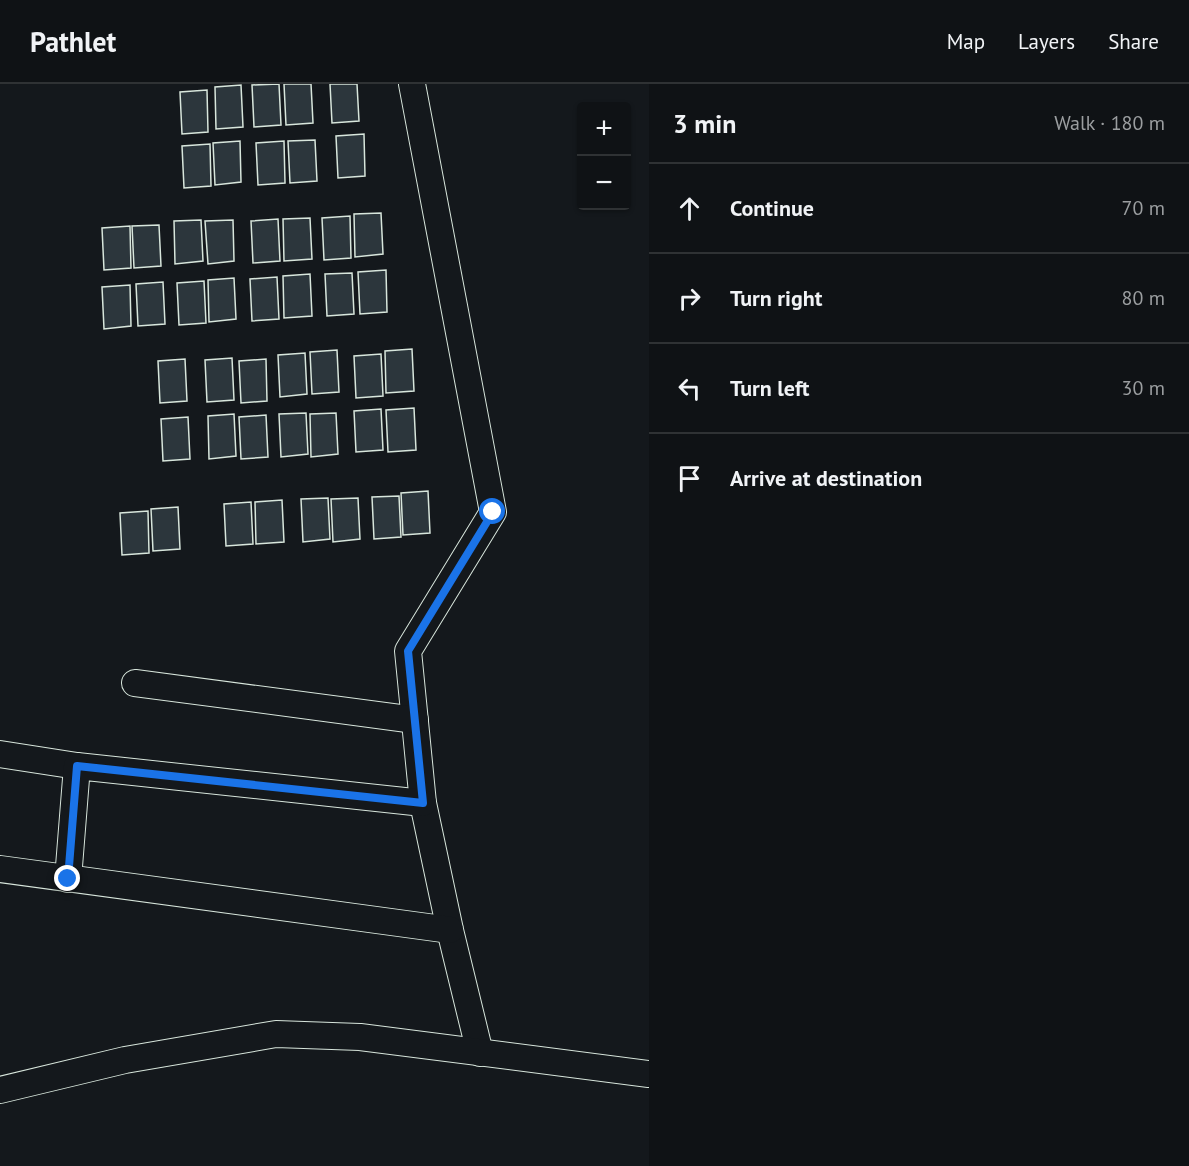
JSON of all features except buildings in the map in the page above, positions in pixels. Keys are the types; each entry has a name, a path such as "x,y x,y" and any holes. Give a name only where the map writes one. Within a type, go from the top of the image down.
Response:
{"street":[{"path":"412,84 493,512 408,651 423,803 450,930 480,1053"},
{"path":"135,683 415,720"},
{"path":"0,754 77,766 423,803"},
{"path":"68,879 77,766"},
{"path":"0,869 450,930"},
{"path":"0,1089 125,1060 276,1034 360,1036 649,1074"}],"route":[{"path":"68,879 77,766 423,803 408,651 493,512"}]}
